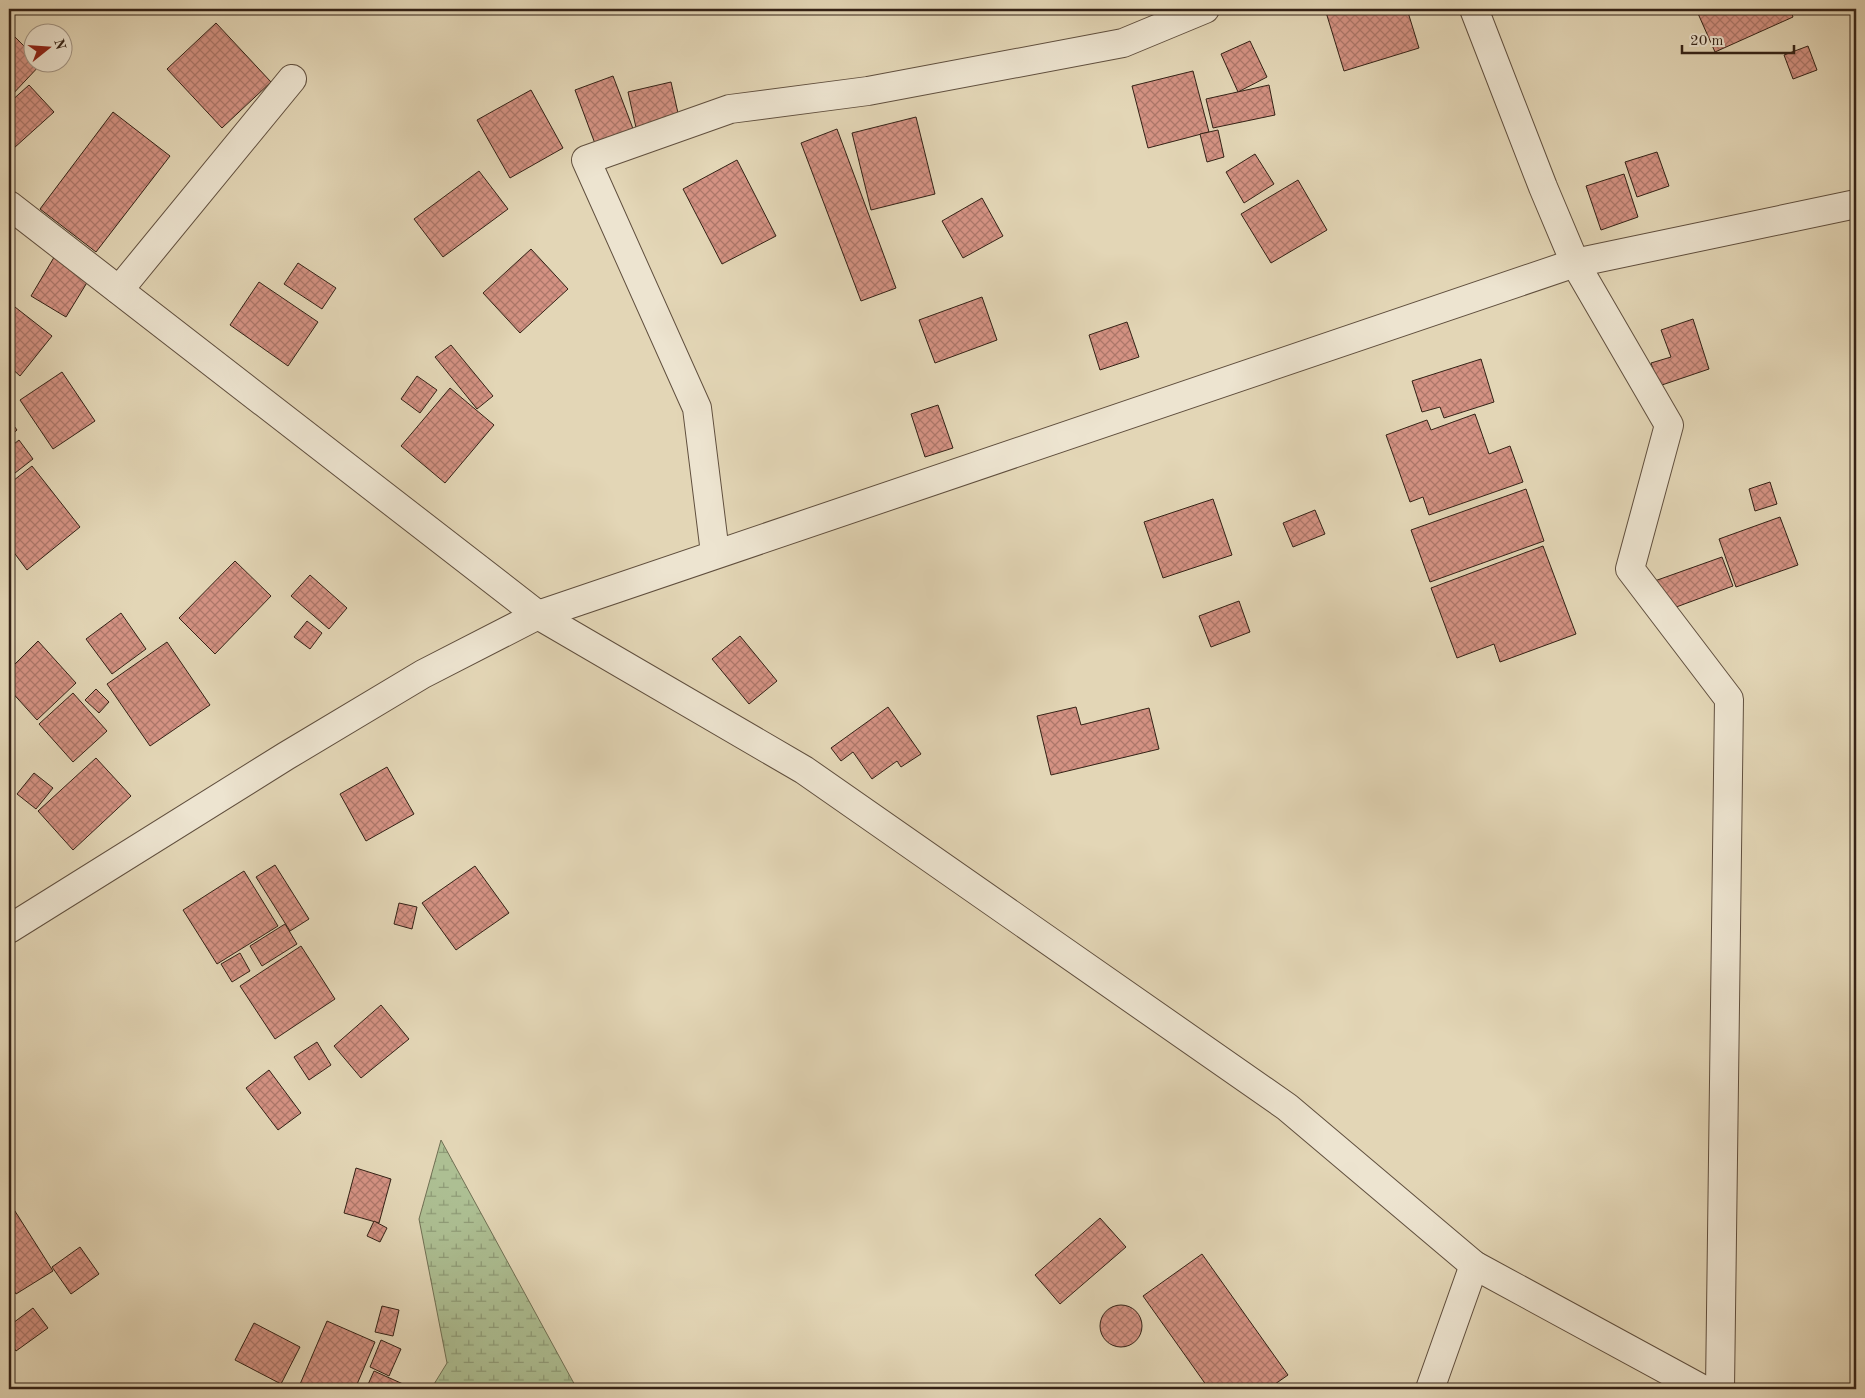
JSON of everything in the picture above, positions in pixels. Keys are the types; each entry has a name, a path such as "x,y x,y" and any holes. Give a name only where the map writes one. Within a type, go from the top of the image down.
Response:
{"street":[{"path":"715,553 697,408 586,160 730,109 868,91 1123,43 1205,9"},
{"path":"1474,9 1543,187 1575,263 1669,425 1630,569 1729,699 1720,1389"},
{"path":"119,290 292,80"},
{"path":"9,929 286,756 423,674 538,615 715,553 1575,263 1856,204"},
{"path":"9,205 538,615 812,776 1287,1106 1474,1265 1702,1389"},
{"path":"1430,1389 1474,1265"}],"green space":[{"path":"441,1140 577,1389 431,1389 447,1363 419,1219"}],"building":[{"path":"1325,9 1407,9 1419,48 1344,71"},
{"path":"1696,9 1790,9 1793,17 1715,52"},
{"path":"216,23 271,82 222,128 167,69"},
{"path":"9,31 22,44 22,72 34,72 9,98"},
{"path":"1250,41 1267,77 1238,92 1221,54"},
{"path":"1808,46 1817,70 1793,79 1784,55"},
{"path":"1193,71 1209,132 1148,148 1132,86"},
{"path":"613,76 635,134 597,149 575,90"},
{"path":"671,82 680,122 637,132 628,92"},
{"path":"29,85 54,112 14,148 9,142 9,103"},
{"path":"1269,85 1275,115 1213,128 1206,99"},
{"path":"531,90 563,148 510,178 477,120"},
{"path":"113,112 170,156 96,252 40,209"},
{"path":"916,117 935,194 871,210 852,133"},
{"path":"837,129 896,288 861,301 801,143"},
{"path":"1218,130 1224,157 1207,162 1200,134"},
{"path":"1657,152 1669,186 1637,197 1625,162"},
{"path":"1255,154 1274,184 1244,203 1226,172"},
{"path":"737,160 776,236 722,264 683,189"},
{"path":"479,171 508,209 443,257 414,219"},
{"path":"1624,174 1638,217 1601,230 1586,186"},
{"path":"1298,180 1327,230 1271,263 1241,214"},
{"path":"982,198 1003,236 963,258 942,221"},
{"path":"531,249 568,289 520,333 483,293"},
{"path":"56,254 91,276 66,317 31,296"},
{"path":"298,263 336,288 322,309 284,284"},
{"path":"259,282 318,322 288,366 230,325"},
{"path":"982,297 997,340 935,363 919,320"},
{"path":"15,307 52,336 20,376 9,366 9,315"},
{"path":"1693,319 1709,369 1659,386 1651,363 1671,357 1661,330"},
{"path":"1127,322 1139,357 1100,370 1089,335"},
{"path":"451,345 493,396 477,409 435,357"},
{"path":"1481,359 1494,402 1444,418 1440,407 1422,412 1412,381"},
{"path":"62,372 95,421 53,449 20,400"},
{"path":"417,376 437,390 420,413 401,399"},
{"path":"450,388 494,425 445,483 401,446"},
{"path":"938,405 953,448 925,457 911,414"},
{"path":"1475,414 1489,454 1510,446 1523,482 1429,515 1423,497 1410,502 1386,435 1427,420 1431,430"},
{"path":"9,419 17,430 9,437"},
{"path":"19,440 33,459 15,473 9,465 9,448"},
{"path":"32,466 80,527 27,570 9,546 9,484"},
{"path":"1770,482 1777,504 1755,511 1749,489"},
{"path":"1526,489 1544,541 1430,582 1411,530"},
{"path":"1213,499 1232,555 1163,578 1144,522"},
{"path":"1315,510 1325,534 1293,547 1283,523"},
{"path":"1780,517 1798,565 1736,587 1719,539"},
{"path":"1543,546 1576,634 1500,662 1494,644 1457,658 1431,588"},
{"path":"1722,557 1733,586 1660,613 1649,583"},
{"path":"235,561 271,596 215,654 179,618"},
{"path":"310,575 347,608 329,629 291,596"},
{"path":"1239,601 1250,632 1211,647 1199,616"},
{"path":"121,613 146,649 112,674 86,639"},
{"path":"307,621 322,633 310,649 294,637"},
{"path":"740,636 777,681 749,704 712,659"},
{"path":"38,641 76,683 37,720 9,689 9,670"},
{"path":"167,642 210,705 150,746 107,684"},
{"path":"96,689 109,702 99,713 85,700"},
{"path":"73,693 107,731 73,762 39,724"},
{"path":"888,707 921,754 901,767 897,761 872,779 853,752 841,761 831,748"},
{"path":"1076,707 1081,725 1149,708 1159,749 1051,775 1037,716"},
{"path":"96,758 131,796 73,850 38,811"},
{"path":"387,767 414,814 366,841 340,794"},
{"path":"34,773 53,788 36,809 17,794"},
{"path":"275,865 309,919 290,931 256,877"},
{"path":"475,866 509,913 456,950 422,903"},
{"path":"244,871 278,926 217,964 183,910"},
{"path":"399,903 417,907 412,929 394,924"},
{"path":"285,924 297,944 262,966 250,946"},
{"path":"301,946 335,999 275,1039 240,986"},
{"path":"240,953 250,971 232,982 221,964"},
{"path":"381,1005 409,1039 361,1078 334,1046"},
{"path":"317,1042 331,1065 309,1080 294,1057"},
{"path":"269,1070 301,1113 278,1130 246,1088"},
{"path":"356,1168 391,1179 379,1223 344,1213"},
{"path":"13,1208 53,1271 16,1294 9,1282 9,1211"},
{"path":"1100,1218 1126,1247 1060,1304 1035,1275"},
{"path":"374,1221 387,1228 380,1242 367,1236"},
{"path":"80,1247 99,1274 71,1294 52,1267"},
{"path":"1202,1254 1288,1375 1268,1389 1209,1389 1143,1296"},
{"path":"1125,1305 1133,1308 1139,1314 1142,1326 1139,1338 1133,1344 1117,1347 1109,1344 1103,1338 1100,1322 1103,1314 1109,1308"},
{"path":"382,1306 399,1310 393,1336 375,1332"},
{"path":"33,1308 48,1328 16,1351 9,1341 9,1326"},
{"path":"327,1321 375,1342 355,1389 298,1389"},
{"path":"254,1323 300,1347 281,1384 235,1360"},
{"path":"381,1340 401,1349 389,1376 370,1367"},
{"path":"374,1371 403,1384 401,1389 366,1389"}]}
